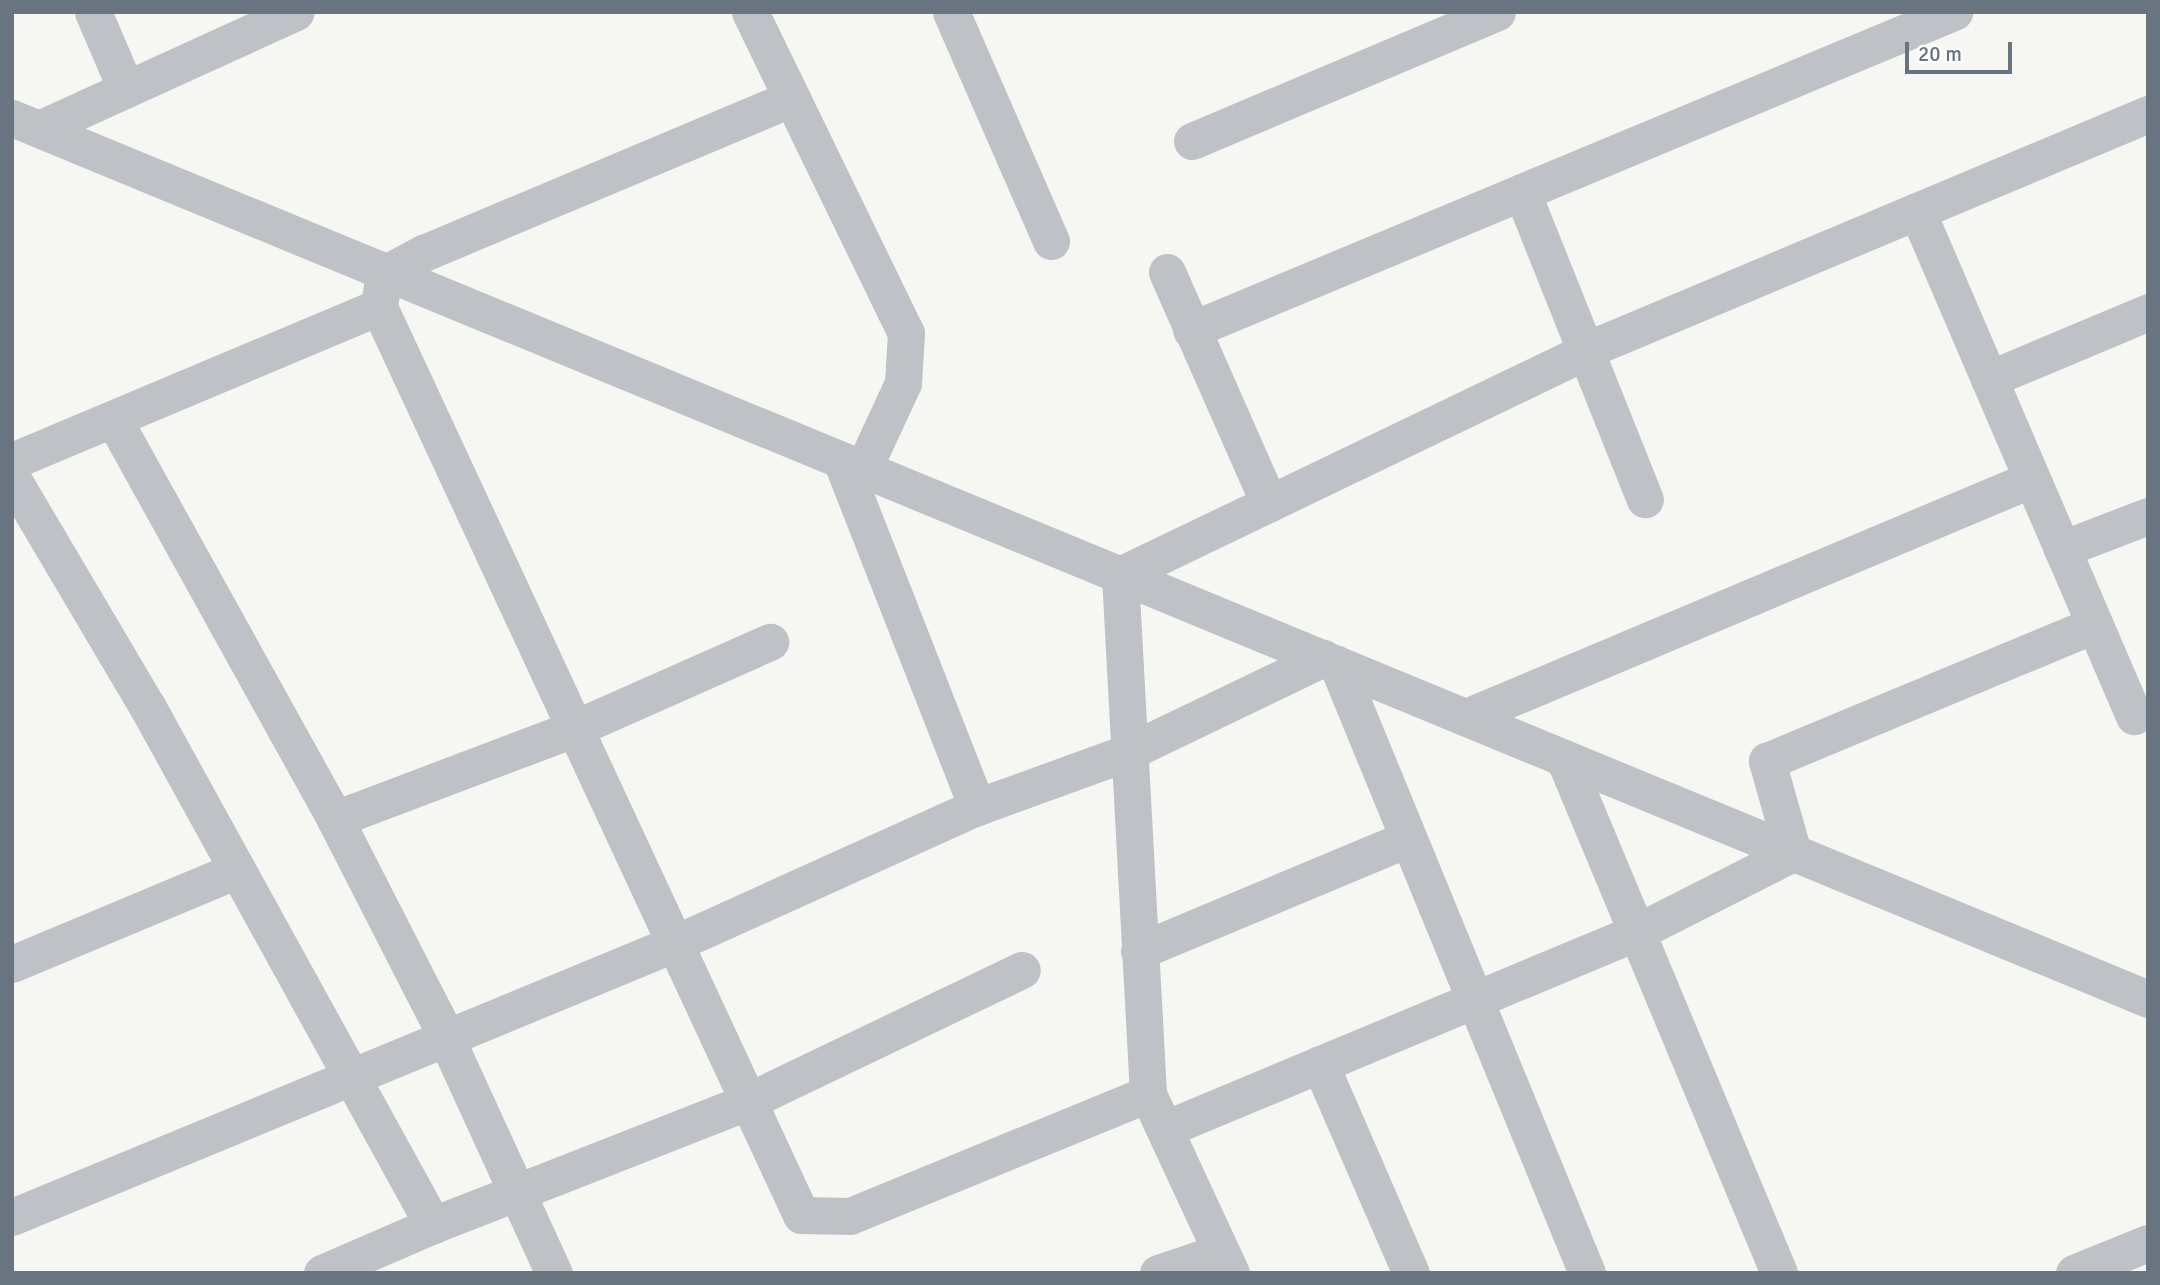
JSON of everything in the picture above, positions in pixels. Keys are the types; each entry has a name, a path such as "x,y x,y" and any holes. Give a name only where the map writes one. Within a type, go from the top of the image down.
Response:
{"street":[{"path":"93,12 126,89"},
{"path":"750,12 906,333 904,383 852,464"},
{"path":"951,12 1051,241"},
{"path":"1192,141 1455,20 1497,12"},
{"path":"1191,330 1954,12"},
{"path":"25,123 126,89 278,16"},
{"path":"12,461 114,420 381,290 790,99"},
{"path":"1120,575 1585,353 2148,114"},
{"path":"25,123 381,290 852,464 2148,999"},
{"path":"1522,192 1645,499"},
{"path":"1917,211 2134,716"},
{"path":"1167,272 1269,503"},
{"path":"381,290 571,730 744,1103 801,1215 850,1216 1148,1094"},
{"path":"1989,379 2148,312"},
{"path":"114,420 335,820 447,1040 554,1273"},
{"path":"852,464 977,807"},
{"path":"12,478 237,870 433,1225"},
{"path":"1466,717 2032,479"},
{"path":"2062,550 2148,516"},
{"path":"1120,575 1126,753 1148,1094 1226,1262 1158,1273"},
{"path":"1793,853 1767,761 2094,625"},
{"path":"335,820 571,730 771,642"},
{"path":"12,1217 447,1040 671,945 977,807 1126,753 1330,661"},
{"path":"1330,661 1587,1273"},
{"path":"1564,758 1779,1273"},
{"path":"1139,951 1407,839"},
{"path":"1165,1129 1637,932 1793,853"},
{"path":"12,964 237,870"},
{"path":"322,1273 433,1225 517,1197 744,1103 1022,970"},
{"path":"1320,1064 1411,1273"},
{"path":"2074,1273 2148,1243"}]}
